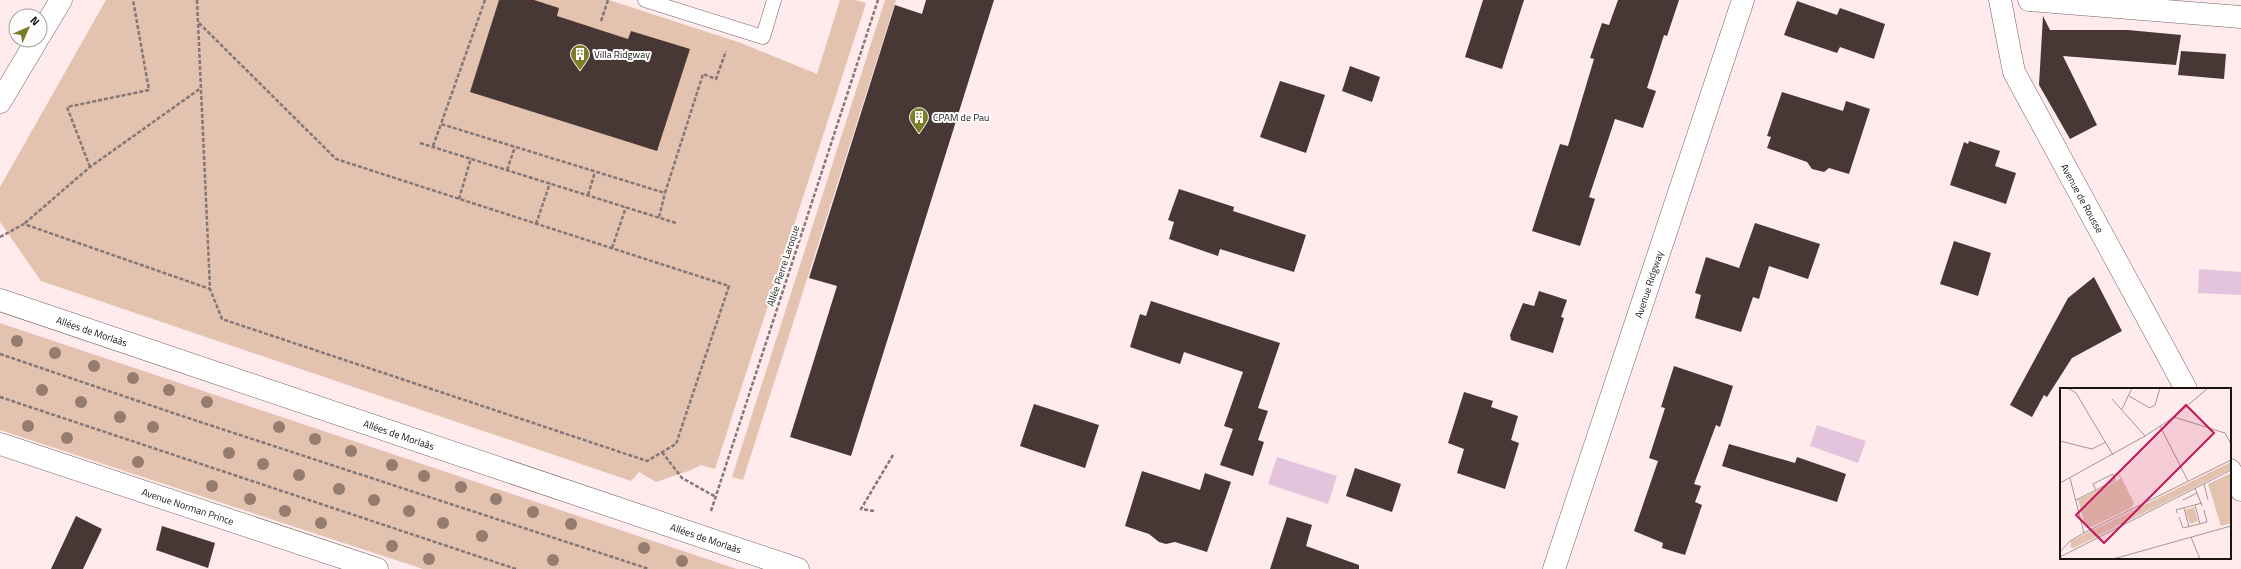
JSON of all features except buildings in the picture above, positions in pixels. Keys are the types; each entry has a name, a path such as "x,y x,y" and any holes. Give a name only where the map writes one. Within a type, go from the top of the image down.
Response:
{"street":[{"path":"48,22 61,0"},
{"name":"Avenue Ridgway","path":"1554,569 1743,0"},
{"name":"Avenue de Rousse","path":"2000,0 2014,72 2185,388"},
{"path":"2029,0 2241,17"},
{"path":"0,102 32,48"},
{"name":"Allées de Morlaàs","path":"0,300 798,569"},
{"name":"Avenue Norman Prince","path":"0,444 377,569"},
{"path":"2231,472 2241,490"}],"lane":[{"path":"645,0 763,36 774,0"}],"path":[{"path":"90,167 67,107 149,90 133,0"},
{"path":"197,0 210,289 222,320 647,461 676,444 728,286 336,159 198,22"},
{"path":"433,146 485,0"},
{"path":"601,21 608,0"},
{"name":"Allée Pierre Laroque","path":"704,537 878,0"},
{"path":"659,217 665,193 703,74 716,78 735,28"},
{"path":"0,237 24,224 90,167 201,88"},
{"path":"441,124 665,193"},
{"path":"420,143 676,223"},
{"path":"507,170 515,147"},
{"path":"459,199 471,158"},
{"path":"588,195 595,172"},
{"path":"536,224 550,183"},
{"path":"612,248 626,207"},
{"path":"24,224 210,289"},
{"path":"0,354 179,415 649,569"},
{"path":"0,397 516,569"},
{"path":"662,452 682,478 716,497"},
{"path":"874,511 861,508 893,455"}],"shaded area":[{"path":"106,0 609,0 741,43 817,74 840,0 855,0 866,3 715,469 701,465 656,482 639,472 631,481 41,281 0,222 0,187"},
{"path":"885,0 896,0 743,480 732,477"},
{"path":"2199,269 2241,272 2241,295 2198,293"},
{"path":"0,323 737,569 423,569 0,430"},
{"path":"1817,425 1866,441 1858,463 1810,446"},
{"path":"1277,457 1337,476 1328,504 1268,484"}],"place":[{"name":"Villa Ridgway","path":"580,71"},
{"name":"CPAM de Pau","path":"919,134"}]}
